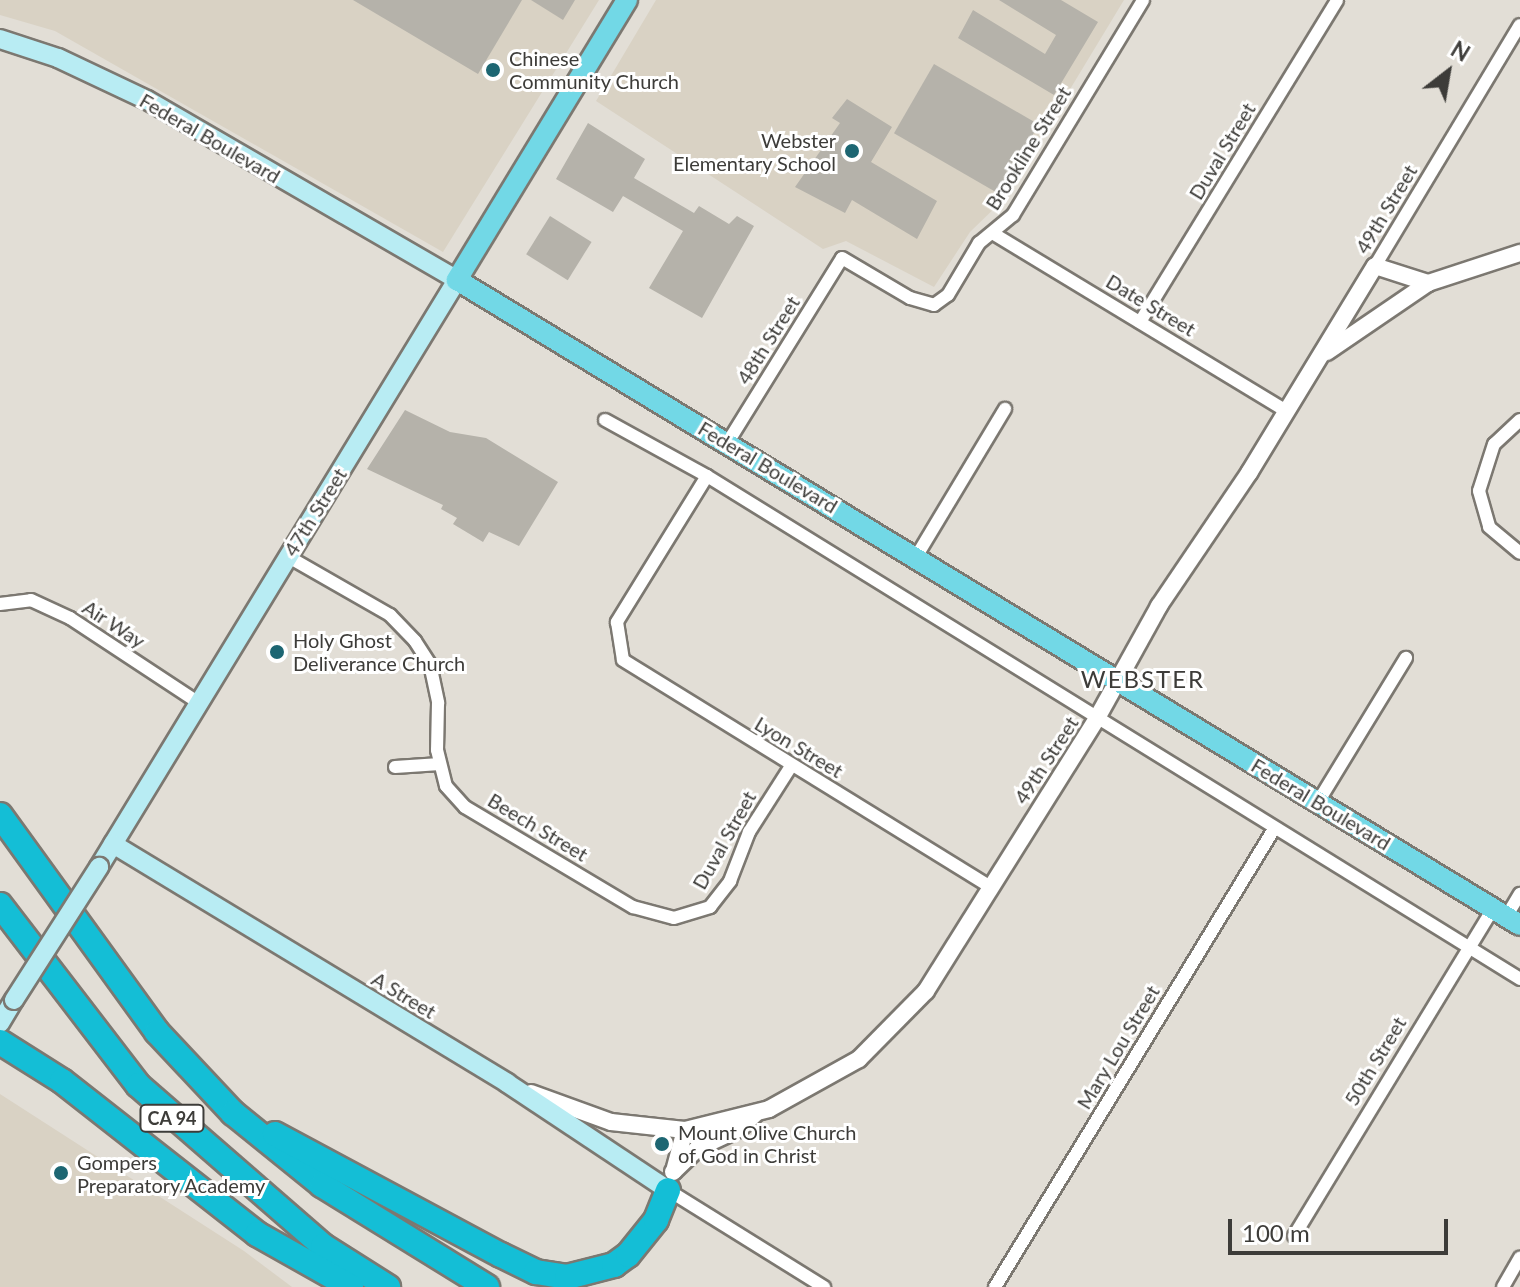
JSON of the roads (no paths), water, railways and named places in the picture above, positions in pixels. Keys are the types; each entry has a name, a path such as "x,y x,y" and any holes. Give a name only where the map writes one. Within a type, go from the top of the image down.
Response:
{"highway":[{"name":"CA 94","path":"0,815 157,1032 233,1113 322,1185 487,1287"},
{"name":"CA 94","path":"0,905 148,1095 323,1246 388,1287"},
{"path":"0,1042 62,1081 257,1234 351,1287"},
{"path":"233,1113 536,1272 567,1277 614,1265 656,1220 671,1181"}],"main road":[{"name":"47th Street","path":"0,1023 99,867 627,0"},
{"name":"Federal Boulevard","path":"0,39 60,59 147,100 457,280 1506,917"},
{"name":"A Street","path":"113,844 671,1181"}],"street":[{"name":"Brookline Street","path":"842,258 910,298 934,305 948,295 979,243 994,234 1013,215 1143,0"},
{"name":"Duval Street","path":"1140,322 1337,0"},
{"name":"49th Street","path":"507,1083 611,1122 685,1130 756,1113 819,1084 888,1032 926,991 1097,718 1192,553 1323,355 1520,25"},
{"name":"Date Street","path":"994,234 1286,411"},
{"path":"1323,355 1428,283 1520,253"},
{"name":"48th Street","path":"728,442 842,258"},
{"path":"1375,266 1428,283"},
{"path":"916,557 1005,409"},
{"path":"605,420 707,476 1520,979"},
{"path":"1514,423 1484,460 1479,491 1496,537 1520,553"},
{"name":"Lyon Street","path":"707,476 617,622 623,660 631,668 989,886"},
{"name":"Beech Street","path":"287,556 390,615 415,641 433,677 440,764 446,786 465,807 633,907"},
{"name":"Air Way","path":"0,604 31,600 70,618 199,703"},
{"path":"1318,802 1406,658"},
{"path":"395,767 440,764"},
{"name":"Duval Street","path":"633,907 674,918 710,907 791,766"},
{"name":"Mary Lou Street","path":"995,1287 1274,829"},
{"name":"50th Street","path":"1294,1236 1469,947 1506,917 1520,894"},
{"path":"671,1181 698,1148 739,1129 756,1113"},
{"path":"671,1181 685,1130"},
{"name":"A Street","path":"671,1181 824,1287"},
{"path":"1503,1287 1518,1267"}],"place":[{"name":"Chinese Community Church","path":"493,70"},
{"name":"Webster Elementary School","path":"852,151"},
{"name":"Holy Ghost Deliverance Church","path":"277,652"},
{"name":"Mount Olive Church of God in Christ","path":"662,1144"},
{"name":"Gompers Preparatory Academy","path":"61,1173"}],"district":[{"name":"WEBSTER","path":"1143,679"}]}
